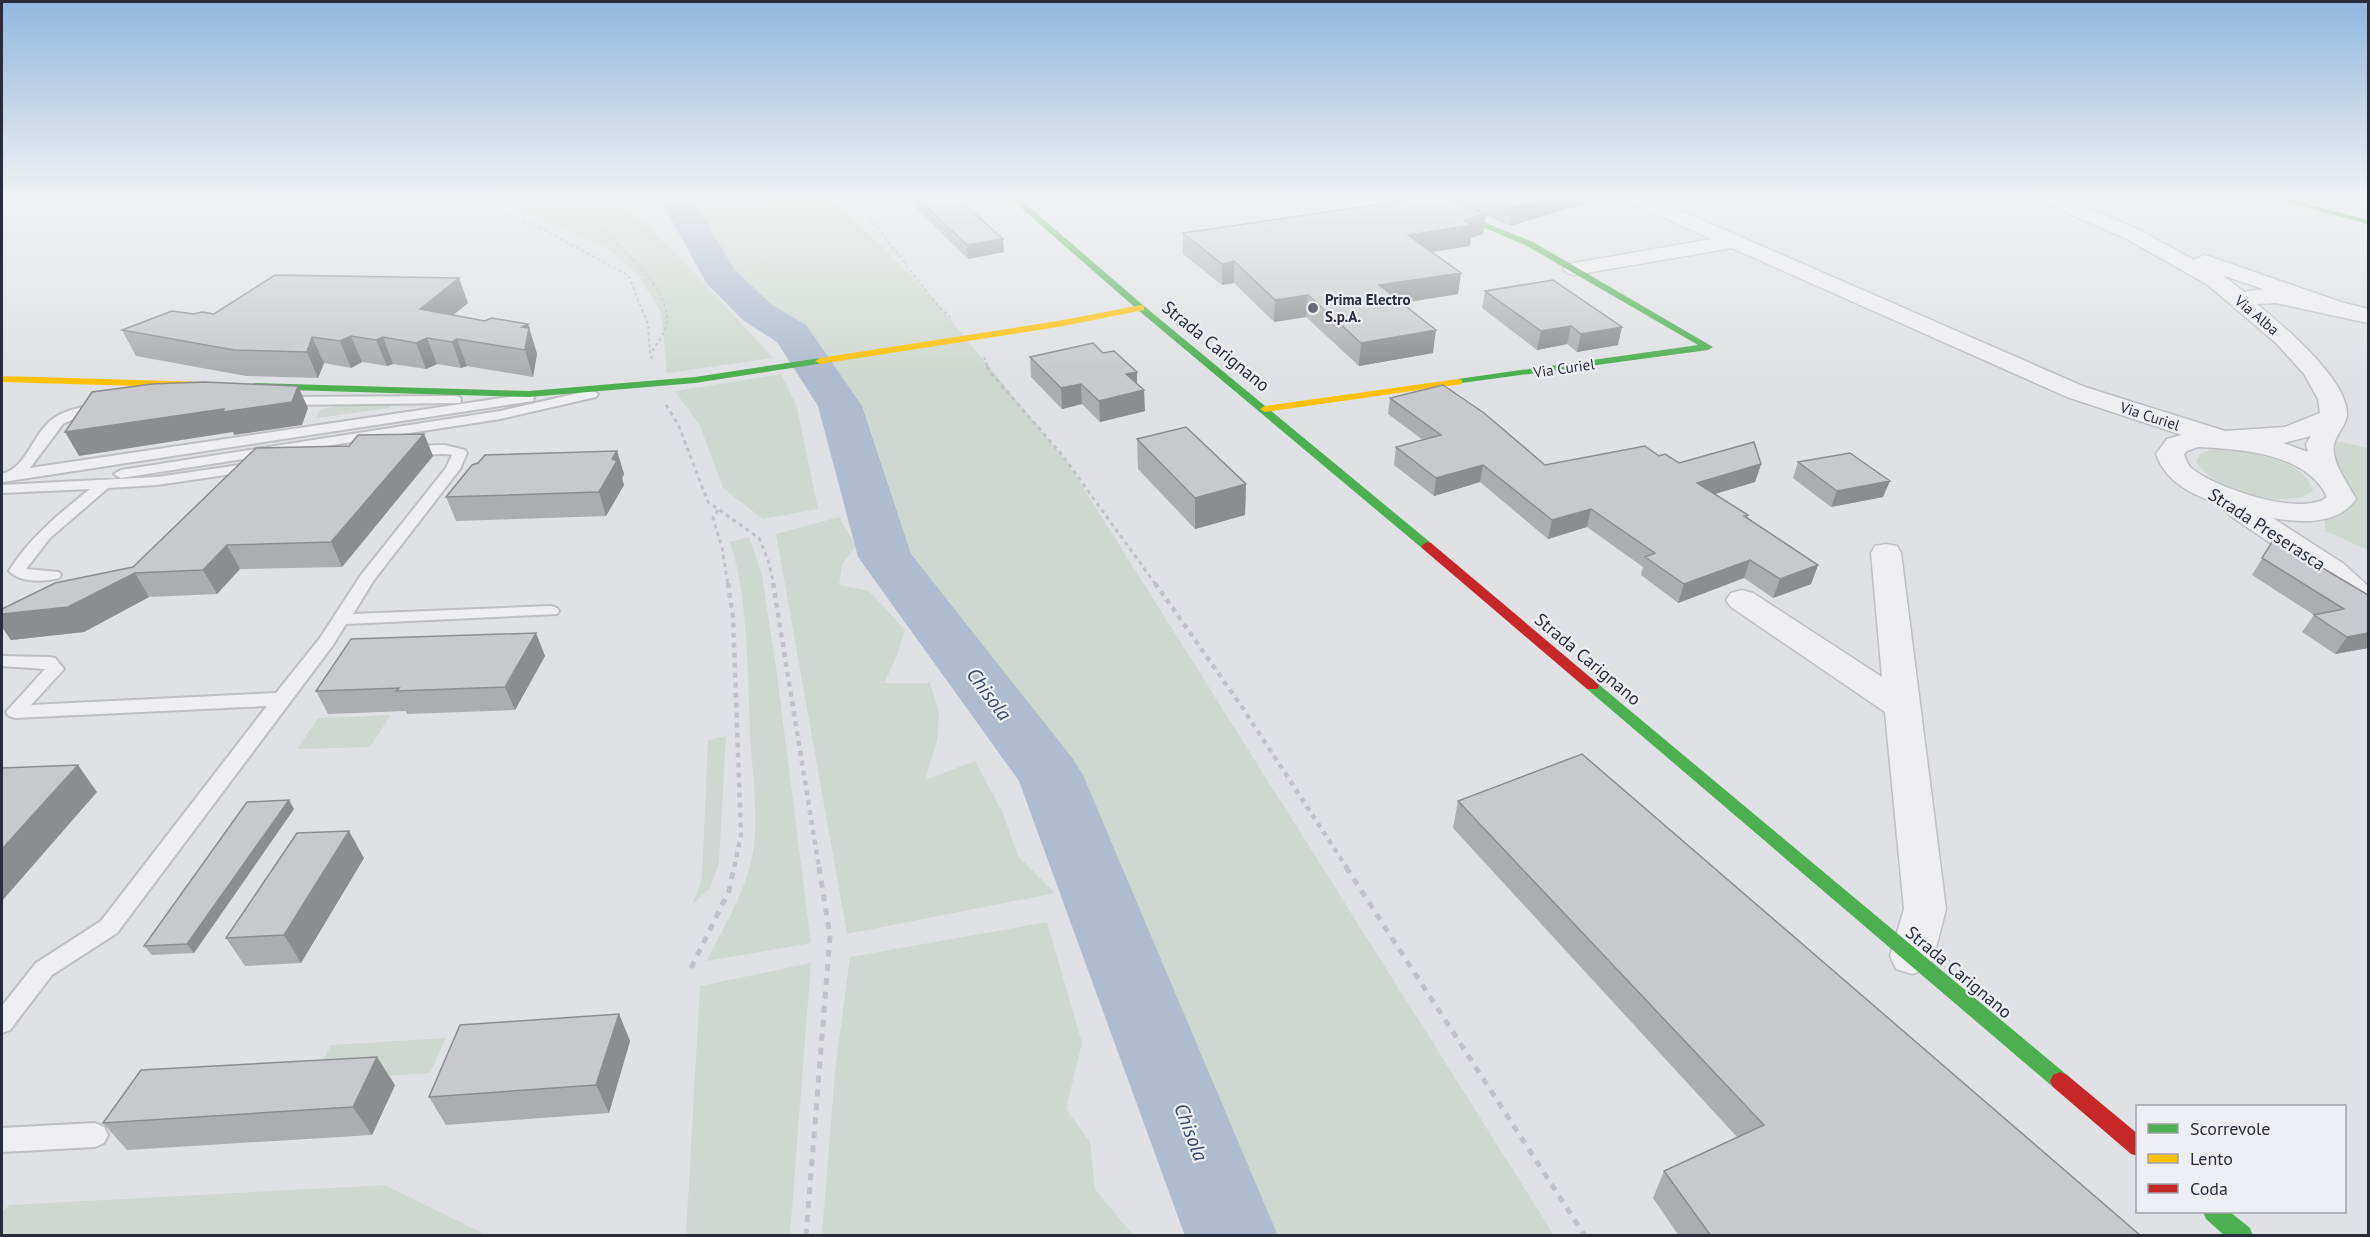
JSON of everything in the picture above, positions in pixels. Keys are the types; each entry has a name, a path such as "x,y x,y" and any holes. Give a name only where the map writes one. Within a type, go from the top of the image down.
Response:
{"street":[{"name":"Strada Carignano","path":"1082,257 2136,1145"},
{"name":"Via Curiel","path":"1265,410 1708,347 1552,257"},
{"path":"1574,269 1646,257"},
{"name":"Via Curiel","path":"1767,257 2076,392 2223,439"},
{"name":"Via Alba","path":"2174,257 2216,280 2284,338 2314,371 2331,399 2334,417"},
{"path":"2195,257 2333,307"},
{"path":"2216,280 2226,276 2262,281"},
{"path":"2244,304 2253,296 2276,296 2368,316"},
{"path":"237,386 529,394 574,392 695,380 975,337 1141,308"},
{"path":"2,379 214,385"},
{"name":"Via Curiel","path":"2076,392 2170,454"},
{"path":"2331,508 2312,512 2286,511 2227,498 2201,487 2177,470 2170,454 2177,445 2196,439 2289,435 2334,417"},
{"path":"2325,473 2320,444 2334,417"},
{"path":"2223,439 2278,451 2304,461 2325,473"},
{"name":"Strada Preserasca","path":"2325,473 2339,487 2342,499 2331,508 2323,538 2333,571"},
{"name":"Strada Preserasca","path":"2201,487 2333,571 2368,602"},
{"path":"1886,553 1925,909 1912,956"},
{"path":"1742,600 1904,708"},
{"path":"2215,1213 2242,1236"}],"lane":[{"path":"2,478 18,474 362,430 500,415 606,389"},
{"path":"30,488 362,430 480,405 574,392"},
{"path":"273,401 457,400 480,405"},
{"path":"18,474 58,421 76,412 112,406"},
{"path":"2,1023 44,969 109,927 327,641 367,578 453,469 460,453 444,449 395,450"},
{"path":"2,489 157,482 372,451"},
{"path":"53,575 26,576 17,571 22,561 41,540 104,484"},
{"path":"340,619 550,611"},
{"path":"2,661 49,662 55,669 8,715"},
{"path":"8,715 281,699"},
{"path":"2,1140 95,1135"}],"path":[{"path":"594,257 628,275 648,324 650,353 656,367 652,385 678,424 708,502 759,538 768,560 830,936 806,1236"},
{"path":"626,257 658,290 666,304 668,321 650,353"},
{"path":"900,257 939,307 948,317 954,319"},
{"path":"975,337 990,372 1063,456 1242,707 1585,1236"},
{"path":"691,968 729,891 741,834 733,617 722,547 713,518 718,510"}],"shaded area":[{"path":"617,257 680,257 773,358 667,373 661,312 639,277"},
{"path":"705,257 892,257 926,290 1067,462 1554,1235 1232,1235 1050,775 885,557 840,406 792,334 720,276"},
{"path":"781,374 797,407 818,509 763,519 723,488 700,426 675,391"},
{"path":"343,405 393,405 390,408 316,418 321,409"},
{"path":"2323,438 2368,448 2368,550 2325,531"},
{"path":"2210,450 2237,451 2285,463 2308,480 2313,491 2301,497 2286,499 2250,495 2233,489 2217,481 2196,461 2200,454"},
{"path":"839,517 856,546 842,565 839,585 869,591 905,630 896,658 884,683 930,683 939,712 937,741 925,780 975,761 1003,813 1018,856 1055,893 847,934 776,534"},
{"path":"749,537 762,575 777,674 811,943 707,961 744,884 754,844 755,802 744,617 741,591 730,542"},
{"path":"391,715 370,747 297,749 318,718"},
{"path":"726,736 719,863 710,888 693,904 702,878 708,740"},
{"path":"1047,922 1082,1043 1066,1109 1090,1142 1095,1189 1133,1235 822,1235 835,1071 850,957"},
{"path":"811,963 790,1235 686,1235 700,986"},
{"path":"446,1038 430,1073 312,1081 331,1045"},
{"path":"385,1185 486,1235 2,1235 2,1211 10,1205"}],"building":[{"path":"1213,257 1438,257 1461,273 1379,285 1436,330 1361,343 1308,295 1275,300 1234,261 1222,264"},
{"path":"275,275 459,278 420,309 485,321 491,318 528,324 522,327 529,328 525,350 457,339 452,342 427,338 416,343 383,337 376,340 351,336 340,341 312,337 307,352 234,350 122,330 172,311 214,314"},
{"path":"1553,280 1622,327 1581,334 1571,326 1541,331 1485,291"},
{"path":"1093,343 1103,353 1114,351 1137,372 1126,374 1144,390 1099,401 1081,384 1061,388 1030,357"},
{"path":"204,382 298,386 292,402 223,412 224,409 65,432 92,392 152,384"},
{"path":"1443,385 1484,413 1545,465 1645,446 1659,456 1665,454 1679,463 1754,442 1761,464 1697,483 1748,515 1744,516 1818,565 1780,579 1750,560 1684,584 1645,557 1655,553 1591,509 1552,520 1483,465 1436,478 1396,447 1441,435 1390,398"},
{"path":"1186,427 1246,484 1195,498 1137,439"},
{"path":"424,434 331,542 227,545 203,570 135,573 68,607 2,614 2,609 55,583 133,567 256,448 349,446 358,435"},
{"path":"617,451 612,459 617,461 599,492 446,497 472,465 478,463 485,455"},
{"path":"1850,453 1890,481 1837,491 1798,462"},
{"path":"2274,539 2368,595 2368,633 2347,637 2314,615 2344,609 2262,558"},
{"path":"536,633 505,687 316,691 351,639"},
{"path":"1582,754 2141,1236 1711,1236 1664,1171 1764,1125 1458,801"},
{"path":"78,765 2,849 2,768"},
{"path":"289,800 187,944 144,946 247,802"},
{"path":"349,831 284,935 226,938 297,833"},
{"path":"619,1014 596,1085 429,1097 460,1025"},
{"path":"377,1057 353,1107 103,1123 141,1070"}],"waterway":[{"name":"Chisola","path":"709,257 720,276 758,313 792,334 840,406 885,557 1050,775 1232,1236"}],"traffic: fast":[{"path":"1082,257 1427,546"},
{"path":"1458,382 1708,347 1552,257"},
{"path":"255,386 529,394 695,380 820,361"},
{"path":"1592,686 2060,1081"},
{"path":"2215,1213 2242,1236"}],"traffic: slow":[{"path":"820,361 1058,324 1141,308"},
{"path":"2,379 204,385"},
{"path":"1265,409 1458,382"}],"traffic: jam":[{"path":"1427,546 1592,686"},
{"path":"2060,1081 2136,1145"}],"place":[{"name":"Prima Electro S.p.A.","path":"1313,308"}]}
